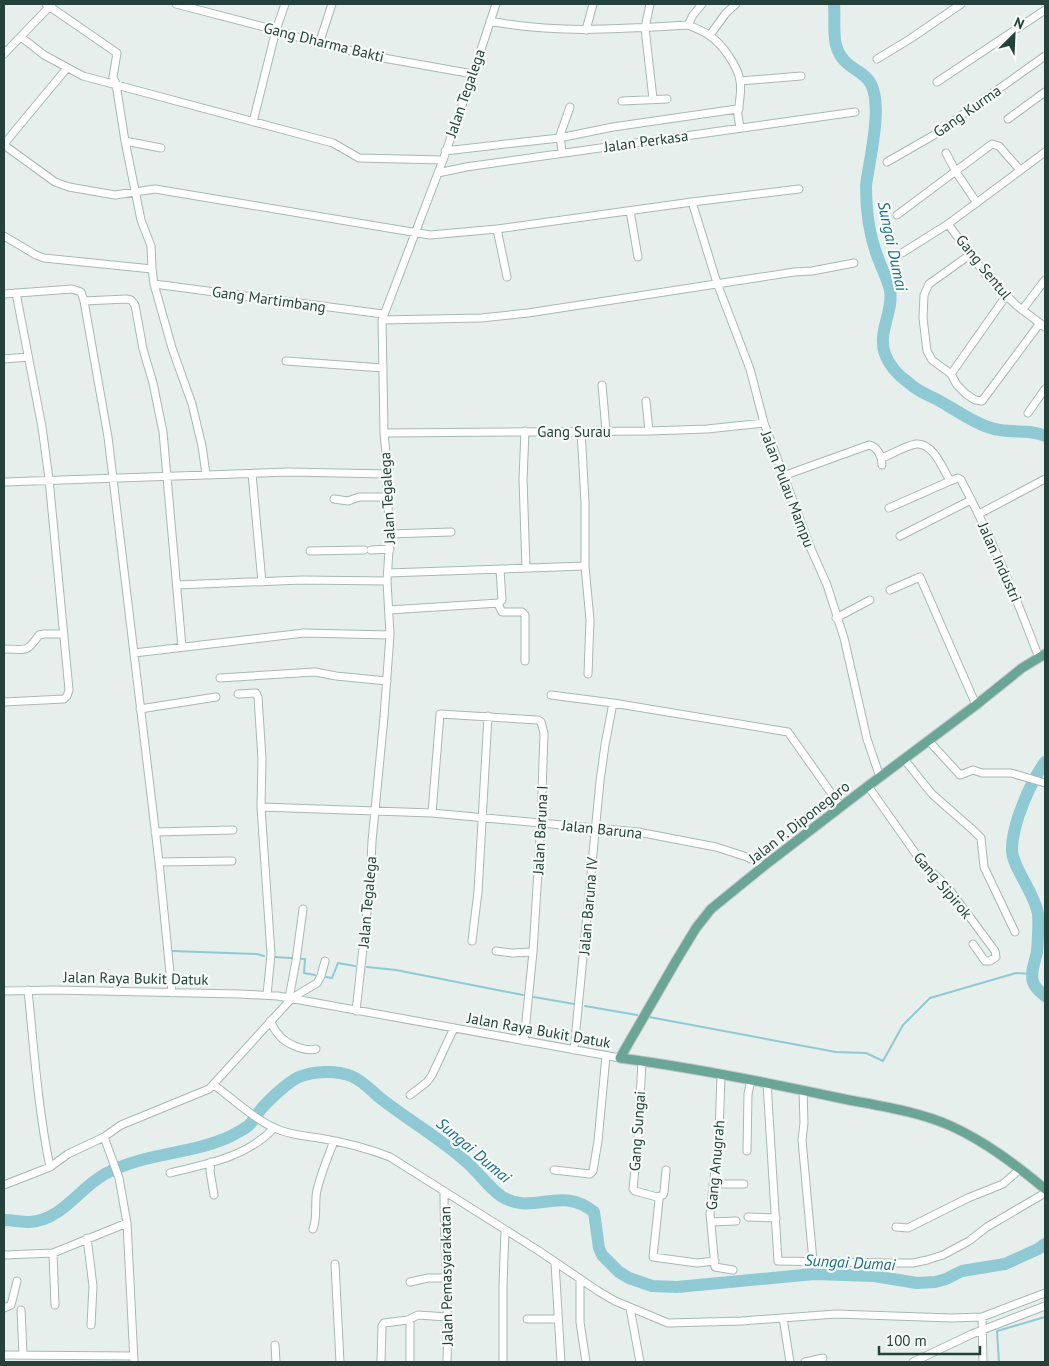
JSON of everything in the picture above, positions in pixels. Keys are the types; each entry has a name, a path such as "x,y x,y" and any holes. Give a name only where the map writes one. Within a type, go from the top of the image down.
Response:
{"main road":[{"name":"Jalan P. Diponegoro","path":"620,1058 649,1005 703,918 723,899 841,806 976,705 1022,668 1042,656"},
{"name":"Jalan Raya Bukit Datuk","path":"620,1058 721,1074 803,1090 940,1121 985,1144 1020,1169 1045,1191"}],"street":[{"name":"Gang Dharma Bakti","path":"176,4 276,30 319,44 473,74"},
{"path":"253,122 276,30 286,4"},
{"path":"319,44 332,4"},
{"name":"Jalan Tegalega","path":"356,1011 370,885 374,811 390,635 388,577 390,534 384,433 383,317 443,160 496,4"},
{"path":"586,30 594,4"},
{"path":"650,4 646,28 653,100"},
{"path":"688,26 693,15 702,4"},
{"path":"710,35 726,13 736,4"},
{"path":"877,59 961,4"},
{"path":"937,82 1045,8 1042,4"},
{"path":"4,54 50,5 116,51 118,56 113,78 116,84 141,220 150,246 154,284 172,348 192,404 202,446 206,474"},
{"path":"490,21 529,28 586,30 688,26 710,35 730,55 740,81 739,109 737,109 740,128"},
{"path":"21,37 44,55 83,76 337,144 352,156 360,158 443,160"},
{"name":"Gang Kurma","path":"887,162 934,135 1045,56"},
{"path":"67,68 4,145 55,182 115,195 155,189 430,235 497,229 799,189"},
{"path":"740,81 801,76"},
{"path":"1008,119 1045,92"},
{"path":"622,101 667,99"},
{"path":"562,153 559,138 570,107"},
{"path":"445,151 559,138 613,127 737,109"},
{"name":"Jalan Perkasa","path":"438,173 466,167 855,112"},
{"path":"125,141 161,148"},
{"path":"897,215 994,144 999,146 1020,170"},
{"name":"Gang Sentul","path":"1042,325 1006,296 986,275 948,224 1045,152"},
{"path":"946,153 956,172 977,203"},
{"name":"Jalan Pulau Mampu","path":"692,202 717,283 750,369 764,422 783,476 827,585 836,618 844,638 867,739 880,777"},
{"path":"630,211 638,257"},
{"path":"902,253 948,224"},
{"path":"497,229 507,277"},
{"path":"4,236 44,258 152,269"},
{"path":"971,254 929,284 924,295 923,318 927,351 932,360 951,374 960,388 975,400 982,402 1042,325"},
{"name":"Gang Martimbang","path":"154,284 383,317 500,316 717,283 812,271 854,263"},
{"path":"1022,310 1045,280"},
{"path":"4,294 76,290 82,293 84,301 107,428 159,862 172,992"},
{"path":"4,702 61,699 66,698 69,690 49,479 42,427 16,294"},
{"path":"951,374 1006,296"},
{"path":"84,301 126,299 131,300 134,305 143,349 154,383 163,432 182,647"},
{"path":"4,359 28,357"},
{"path":"286,361 383,368"},
{"path":"602,385 606,430"},
{"path":"1028,413 1045,389"},
{"path":"646,401 649,431"},
{"name":"Gang Surau","path":"384,433 581,430 649,431 707,429 764,422"},
{"path":"581,430 585,502 585,566 590,620 588,674"},
{"path":"525,431 526,568"},
{"path":"783,476 866,446 872,446 882,462 914,444 927,446 950,481 889,508"},
{"path":"4,482 206,474 341,472 387,474"},
{"path":"252,474 262,582"},
{"name":"Jalan Industri","path":"950,481 958,478 961,480 979,514 1042,656"},
{"path":"979,514 1045,480"},
{"path":"334,499 348,501 359,498 387,497"},
{"path":"900,536 971,500"},
{"path":"390,534 451,532"},
{"path":"310,551 390,549"},
{"path":"177,585 388,577 585,566"},
{"path":"389,610 498,604 502,600 500,570"},
{"path":"890,590 920,577 976,705"},
{"path":"836,618 870,600"},
{"path":"498,604 503,612 522,612 524,614 525,661"},
{"path":"134,653 304,633 390,635"},
{"path":"4,649 28,649 34,644 39,635 64,634"},
{"path":"220,678 315,672 387,681"},
{"path":"238,694 256,693 258,695 262,759 261,807 271,954 267,995"},
{"path":"551,695 613,703 788,732 841,806"},
{"path":"140,709 216,697"},
{"name":"Jalan Baruna IV","path":"574,1050 595,828 605,745 613,703"},
{"name":"Jalan Baruna I","path":"432,813 440,714 538,720 542,723 541,822 524,1041"},
{"path":"472,942 478,892 488,716"},
{"path":"928,740 960,775 973,770 982,773 1011,773 1045,784"},
{"path":"904,759 932,794 981,838 984,867 1015,932"},
{"name":"Gang Sipirok","path":"868,786 923,864 946,884 995,951 996,957 990,961 984,960 973,944"},
{"name":"Jalan Baruna","path":"261,807 432,813 649,833 740,854 764,866"},
{"path":"155,832 233,830"},
{"path":"159,862 232,860"},
{"path":"290,998 303,909"},
{"path":"496,951 512,953 532,952"},
{"path":"4,1185 50,1167 68,1154 104,1137 121,1125 144,1114 204,1092 214,1085 224,1071 290,998 317,983 325,961"},
{"path":"28,990 41,1122 50,1167"},
{"name":"Jalan Raya Bukit Datuk","path":"4,991 172,992 267,995 620,1058"},
{"path":"270,1021 279,1036 286,1042 308,1050 316,1049"},
{"path":"410,1095 427,1082 432,1075 454,1028"},
{"path":"554,1170 590,1174 593,1171 598,1141 606,1056"},
{"name":"Gang Sungai","path":"642,1061 633,1189 635,1192 658,1197"},
{"name":"Gang Anugrah","path":"715,1261 710,1214 719,1135 721,1074"},
{"path":"747,1151 748,1101 751,1080"},
{"path":"767,1083 777,1260 780,1262 913,1263 927,1260 943,1255 969,1241 987,1226 1045,1191"},
{"path":"214,1085 274,1128 371,1150 390,1157 615,1301 668,1323 852,1314 982,1318 1045,1294"},
{"path":"803,1090 804,1123 802,1140 813,1261"},
{"path":"170,1173 242,1152 274,1128"},
{"path":"4,1355 133,1359 127,1223 119,1178 104,1137"},
{"path":"313,1229 316,1220 315,1199 317,1190 334,1141"},
{"path":"211,1162 210,1171 214,1195"},
{"path":"896,1227 908,1228 968,1198 1003,1184 1020,1169"},
{"path":"666,1170 664,1192 663,1195 658,1197 659,1206 653,1256 697,1264 715,1261 716,1268 733,1270"},
{"path":"713,1184 744,1184"},
{"name":"Jalan Pemasyarakatan","path":"444,1190 447,1362"},
{"path":"748,1217 776,1218"},
{"path":"712,1222 736,1221"},
{"path":"4,1255 53,1253 127,1223"},
{"path":"503,1362 505,1230"},
{"path":"87,1238 93,1286 91,1325"},
{"path":"53,1253 55,1305"},
{"path":"555,1263 561,1362"},
{"path":"335,1264 340,1362"},
{"path":"410,1282 428,1278 445,1278"},
{"path":"580,1280 580,1322 586,1362"},
{"path":"4,1308 11,1305 17,1281"},
{"path":"913,1362 982,1329 1045,1306"},
{"path":"630,1308 640,1362"},
{"path":"21,1310 23,1355"},
{"path":"381,1362 382,1326 384,1323 410,1319 418,1315 447,1317"},
{"path":"783,1318 790,1362"},
{"path":"982,1318 983,1362"},
{"path":"972,1334 982,1318"},
{"path":"410,1319 410,1362"},
{"path":"527,1319 558,1320"},
{"path":"275,1345 276,1362"},
{"path":"805,1362 823,1358"}],"waterway":[{"name":"Sungai Dumai","path":"834,4 835,36 838,51 848,64 864,75 869,81 876,106 866,195 872,240 890,290 891,298 883,338 885,354 898,374 916,388 977,422 993,429 1029,432 1045,436"},
{"name":"Sungai Dumai","path":"1045,762 1018,816 1012,850 1013,857 1033,898 1038,914 1037,952 1032,978 1035,986 1045,996"},
{"path":"172,951 257,954 264,956"},
{"path":"275,957 305,959 304,973 315,975"},
{"path":"326,977 332,978 338,963 355,966"},
{"path":"367,967 396,970 523,995"},
{"path":"649,1017 836,1052 866,1053 883,1061 903,1025 930,998 1016,973 1032,974"},
{"path":"534,997 574,1004"},
{"path":"585,1006 637,1015"},
{"name":"Sungai Dumai","path":"4,1220 30,1222 52,1216 96,1180 120,1167 136,1161 200,1147 231,1136 248,1126 269,1100 295,1079 311,1073 332,1072 345,1074 360,1081 468,1163 501,1196 513,1202 524,1203 558,1200 570,1201 582,1204 594,1212 599,1248 602,1255 619,1272 629,1278 652,1286 677,1287 814,1274 874,1276 917,1283 935,1282 962,1271 1005,1264 1045,1244"},
{"path":"999,1362 997,1331 1045,1317"}]}
